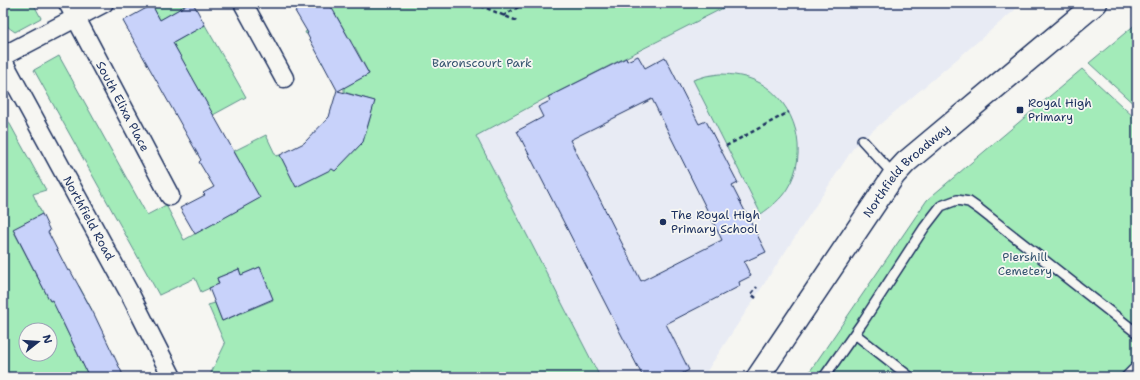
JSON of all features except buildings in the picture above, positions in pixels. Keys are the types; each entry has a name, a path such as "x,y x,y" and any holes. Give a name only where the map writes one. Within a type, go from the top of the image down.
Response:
{"street":[{"path":"3,56 72,10 104,3"},
{"path":"243,3 284,78"},
{"name":"Northfield Broadway","path":"758,377 894,175 906,162 1096,3"},
{"name":"South Elixa Place","path":"72,10 170,196"},
{"name":"Northfield Road","path":"3,61 128,289 172,377"}],"lane":[{"path":"862,140 894,175"},
{"path":"824,377 855,334 924,228 941,206 957,200 969,202 979,209 1137,333"},
{"path":"855,334 910,377"},
{"path":"1126,377 1137,366"}],"path":[{"path":"474,3 517,21"},
{"path":"503,16 524,3"},
{"path":"726,146 789,112"},
{"path":"756,298 751,294 757,286"}],"shaded area":[{"name":"The Royal High Primary School","path":"733,3 1023,3 854,147 703,377 600,377 476,136"}],"green space":[{"path":"3,3 33,3 41,18 15,32 7,26 3,20"},
{"path":"156,3 190,3 160,20 152,5"},
{"name":"Baronscourt Park","path":"329,3 733,3 548,97 476,136 600,377 209,377 225,344 208,305 215,303 222,321 273,300 260,267 241,275 239,269 217,278 219,284 201,292 195,278 159,295 34,70 59,56 147,215 166,205 184,240 259,198 234,151 266,135 276,156 280,155 297,187 310,147 335,171 359,146 328,118 367,129 374,101 344,92 344,87 369,74 355,47 323,64 321,62 328,58 327,56 351,42 337,17 306,34 305,32 311,29"},
{"path":"1137,23 1137,107 1089,63"},
{"path":"205,25 246,97 213,115 173,43"},
{"name":"Piershill Cemetery","path":"1082,69 1137,120 1137,377 806,377 927,200"},
{"path":"719,74 745,77 760,83 783,103 796,130 798,160 794,175 782,196 761,214 693,80"},
{"path":"3,115 5,115 46,190 33,194 42,214 13,230 50,301 79,286 92,310 63,323 89,377 3,377"}],"place":[{"name":"Royal High Primary","path":"1020,110"},
{"name":"The Royal High Primary School","path":"663,222"}]}
